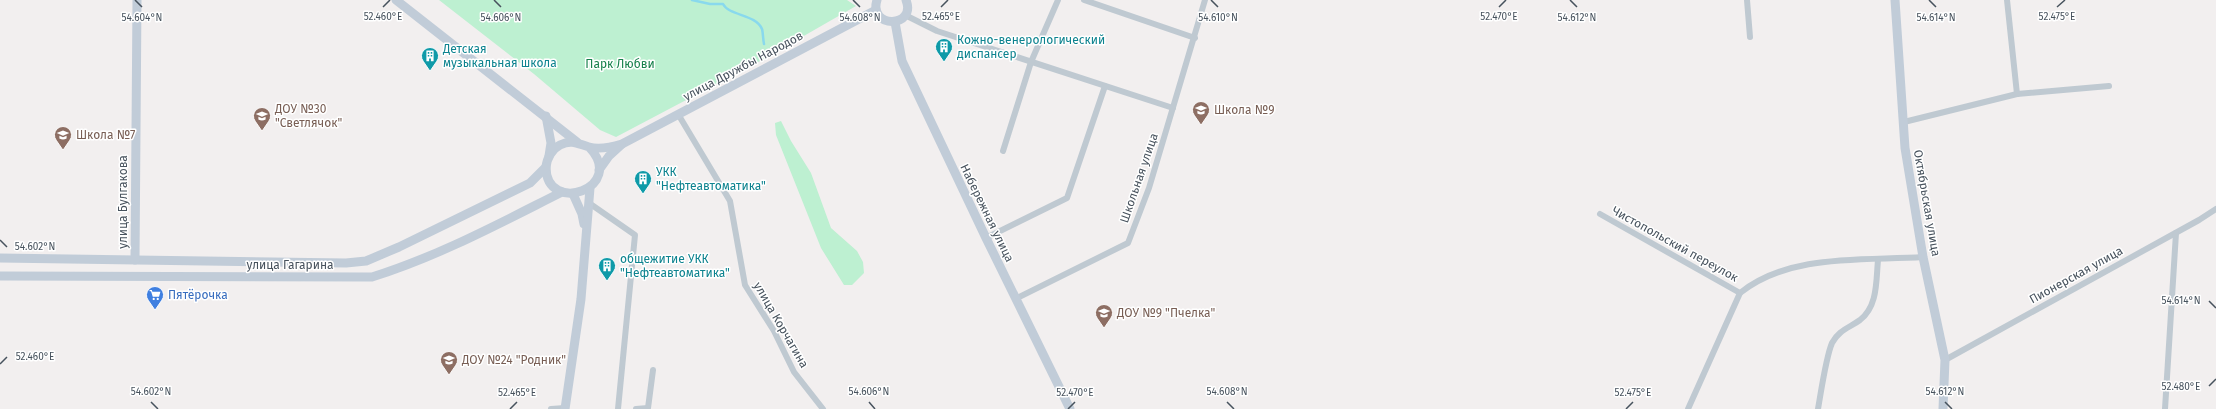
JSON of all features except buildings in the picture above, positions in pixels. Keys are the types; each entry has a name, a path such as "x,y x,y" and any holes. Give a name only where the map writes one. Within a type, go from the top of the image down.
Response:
{"main road":[{"name":"улица Булгакова","path":"135,260 137,0"},
{"path":"396,0 546,116 577,142 589,147 607,148 622,144"},
{"path":"877,0 876,10 881,18 888,22 895,22 905,15 908,1"},
{"name":"Октябрьская улица","path":"1895,0 1905,148 1924,257 1945,360 1943,409"},
{"name":"улица Дружбы Народов","path":"622,144 876,10"},
{"name":"Набережная улица","path":"895,22 902,61 1015,299 1070,409"},
{"path":"546,116 551,143 547,162 548,176 554,186 562,192 573,194 582,193 590,188 596,181 599,170 609,156 622,144"},
{"path":"547,162 559,145 567,142 577,142"},
{"path":"589,147 598,161 599,170"},
{"name":"улица Гагарина","path":"0,258 346,263 366,261 399,247 530,183 547,162"},
{"path":"565,408 581,299 587,243 590,188"},
{"name":"улица Гагарина","path":"0,276 372,277 405,266 477,235 562,192"},
{"path":"573,194 582,214 587,243"}],"street":[{"path":"1003,151 1031,62 1058,0"},
{"path":"1084,0 1194,38"},
{"name":"Школьная улица","path":"1015,299 1128,243 1149,188 1205,0"},
{"path":"1747,0 1750,37"},
{"path":"2006,0 2017,94"},
{"path":"905,15 937,31 1173,108"},
{"path":"986,238 1067,198 1104,86"},
{"path":"1904,122 2017,94 2110,86"},
{"name":"улица Корчагина","path":"678,114 730,201 745,285 774,331 794,372 823,409"},
{"path":"588,203 635,235 618,409"},
{"name":"Пионерская улица","path":"1945,360 2176,233 2216,209"},
{"name":"Чистопольский переулок","path":"1600,214 1740,292"},
{"path":"2165,409 2176,233"},
{"path":"1688,409 1740,292 1755,281 1779,270 1835,261 1924,257"},
{"path":"1818,409 1832,344 1841,330 1860,319 1870,309 1875,299 1878,260"},
{"path":"636,409 648,408 653,370"},
{"path":"551,409 565,408"}],"green space":[{"name":"Парк Любви","path":"439,0 847,0 856,6 762,60 616,137 600,130 534,74"},
{"path":"781,121 791,141 811,173 831,228 857,251 863,262 864,273 852,285 844,285 821,248 776,135 775,123"}],"waterway":[{"path":"692,0 710,4 723,4 731,11 754,20 762,29 764,44"}],"place":[{"name":"Кожно-венерологический диспансер","path":"944,62"},
{"name":"Детская музыкальная школа","path":"430,71"},
{"name":"Школа №9","path":"1201,125"},
{"name":"ДОУ №30 \"Светлячок\"","path":"262,131"},
{"name":"Школа №7","path":"63,150"},
{"name":"УКК \"Нефтеавтоматика\"","path":"643,194"},
{"name":"общежитие УКК \"Нефтеавтоматика\"","path":"607,281"},
{"name":"Пятёрочка","path":"155,310"},
{"name":"ДОУ №9 \"Пчелка\"","path":"1104,328"},
{"name":"ДОУ №24 \"Родник\"","path":"449,375"}]}
